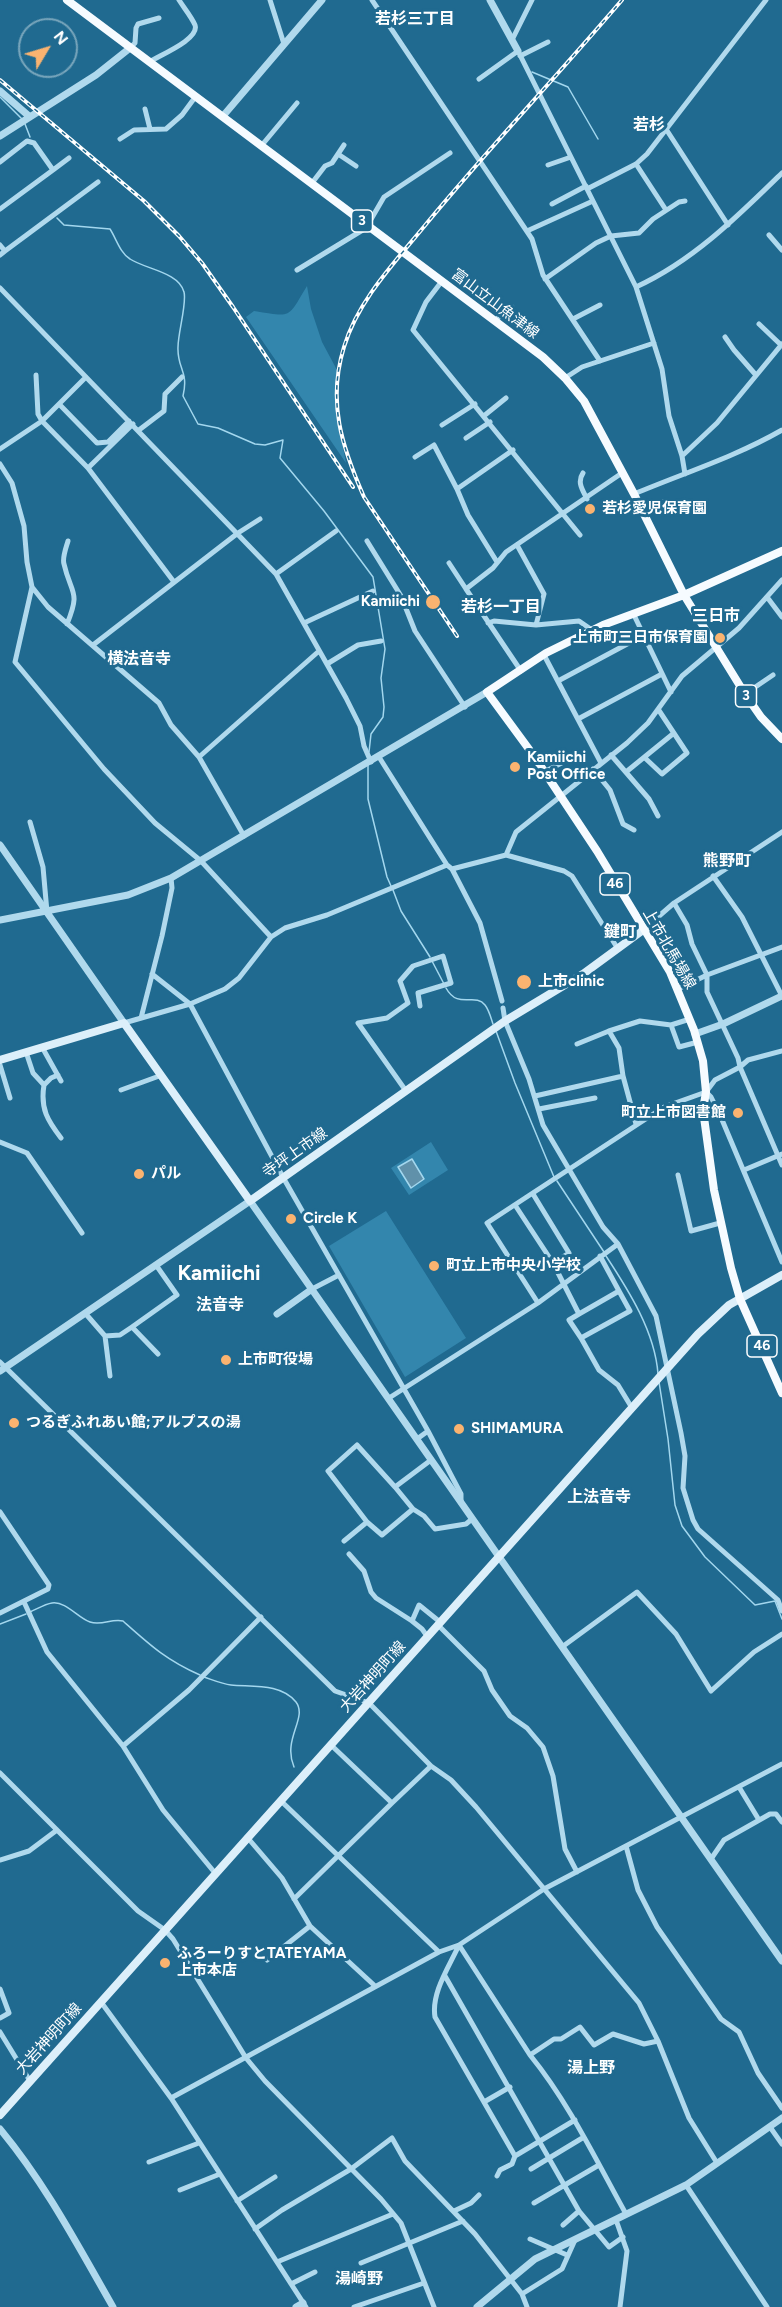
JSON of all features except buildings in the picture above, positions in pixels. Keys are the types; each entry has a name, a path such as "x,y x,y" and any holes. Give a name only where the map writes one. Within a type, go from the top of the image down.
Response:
{"main road":[{"name":"富山立山魚津線","path":"67,0 543,357 565,378 584,401 634,494 684,595 716,648 761,717 781,735"},
{"path":"487,692 544,655 592,630 684,595 782,551"},
{"name":"上市北馬場線","path":"487,692 597,851 678,989 697,1038 702,1061 706,1092 703,1110 720,1223 740,1299 782,1393"},
{"name":"寺坪上市線","path":"250,1201 505,1022 583,974 643,930"},
{"path":"0,1060 124,1023 250,1201"},
{"name":"大岩神明町線","path":"0,2115 711,1320 740,1299 782,1275"}],"street":[{"path":"149,62 190,39 195,32 195,26 179,0"},
{"path":"270,0 284,44"},
{"path":"223,116 322,0"},
{"path":"372,0 527,231 535,245 538,264 545,279 600,361"},
{"path":"490,0 636,287 662,369 669,416 682,456 685,474"},
{"path":"512,40 532,0"},
{"path":"552,204 636,164 647,154 766,0"},
{"path":"0,136 96,75 135,43 138,24 159,18"},
{"path":"479,79 519,54 548,42"},
{"path":"0,90 30,117"},
{"path":"120,140 134,130 166,129 182,115 196,96"},
{"path":"262,145 297,102"},
{"path":"145,109 150,129"},
{"path":"666,129 728,225"},
{"path":"0,162 27,141 34,143 53,170"},
{"path":"312,183 325,166 332,163 344,145"},
{"path":"297,270 369,226 384,197 450,153"},
{"path":"338,154 356,166"},
{"path":"548,165 571,157"},
{"path":"0,209 69,158"},
{"path":"636,164 666,210"},
{"path":"636,287 659,276 712,239 782,173"},
{"path":"0,245 2,253 98,182"},
{"path":"527,231 594,201"},
{"path":"545,279 587,249 611,236 639,233 653,219 679,202 685,201"},
{"path":"770,235 782,250"},
{"path":"442,281 426,302 413,330 565,513 580,535"},
{"path":"0,288 238,532 276,574 360,726 364,746 371,762"},
{"path":"573,319 600,305"},
{"path":"495,321 512,307"},
{"path":"682,456 717,423 781,344 759,324"},
{"path":"726,337 755,374"},
{"path":"565,378 582,367 654,343"},
{"path":"36,375 38,414 42,421 88,468 174,582"},
{"path":"0,449 42,421 86,377"},
{"path":"139,430 164,411 165,394 182,377"},
{"path":"485,415 506,398"},
{"path":"442,425 475,404"},
{"path":"60,405 97,443 108,442 131,423"},
{"path":"466,438 490,422"},
{"path":"88,468 131,423"},
{"path":"634,494 756,445 782,430"},
{"path":"416,457 434,445 468,515 497,562"},
{"path":"457,489 513,450"},
{"path":"0,464 12,483 24,526 32,587 15,662 104,769 155,823 201,861 271,937"},
{"path":"583,473 579,478 587,499"},
{"path":"466,589 494,568 506,552 622,473"},
{"path":"642,510 668,501"},
{"path":"93,645 238,532 260,519"},
{"path":"276,574 336,531"},
{"path":"67,624 75,604 73,586 63,562 68,541"},
{"path":"367,541 401,596 415,631 465,707"},
{"path":"518,545 544,594 536,625"},
{"path":"449,563 521,671"},
{"path":"506,855 516,832 648,723 688,670 739,628 782,580"},
{"path":"32,587 48,607 159,703 171,725 199,757 244,836"},
{"path":"304,623 373,591"},
{"path":"767,597 782,617"},
{"path":"633,613 671,692"},
{"path":"488,623 494,621 536,625 579,621 592,630"},
{"path":"558,681 644,635"},
{"path":"327,664 358,645 381,641"},
{"path":"199,757 319,651"},
{"path":"544,655 601,763"},
{"path":"578,719 662,674"},
{"path":"745,694 773,675"},
{"path":"0,920 128,895 171,878 487,692"},
{"path":"645,758 662,774 687,753 658,709"},
{"path":"626,772 674,733"},
{"path":"544,772 579,754"},
{"path":"611,755 649,799 658,816"},
{"path":"379,757 450,867 480,923 502,1001"},
{"path":"593,769 610,790 622,824 634,830"},
{"path":"30,822 43,867 47,912"},
{"path":"643,930 674,903 713,876 781,835"},
{"path":"0,844 124,1023 190,1004 225,989 239,978 271,937 285,928 327,915 450,867 506,855 551,866 572,876 618,949"},
{"path":"670,1024 679,1047 782,996 742,917 713,876"},
{"path":"141,1018 172,888 171,878"},
{"path":"674,903 687,926 692,944 707,975 707,992 780,1154 782,1165"},
{"path":"678,989 707,975 782,947"},
{"path":"406,1091 358,1023 387,1018 408,1003 400,981 412,966 443,956 451,983 418,993 420,1006"},
{"path":"152,974 190,1004 284,1179 428,1431 461,1494 461,1503"},
{"path":"503,1008 505,1022 535,1096 543,1125 603,1227 618,1244 656,1316 685,1456 683,1488 693,1520 698,1529 780,1599 782,1611"},
{"path":"577,1044 640,1021 670,1024 690,1019"},
{"path":"609,1031 619,1048 623,1076 636,1124"},
{"path":"42,1047 61,1082"},
{"path":"538,1303 487,1223 664,1107 706,1092 715,1080 740,1067 748,1060 782,1051"},
{"path":"26,1052 33,1072 44,1085"},
{"path":"0,1065 10,1098"},
{"path":"58,1075 44,1085 42,1096 47,1120 61,1138"},
{"path":"121,1090 162,1075"},
{"path":"535,1096 623,1076"},
{"path":"706,1092 711,1098 744,1170 782,1262"},
{"path":"539,1109 595,1098"},
{"path":"0,1142 27,1153 82,1233"},
{"path":"744,1170 780,1154"},
{"path":"678,1175 691,1231 720,1223"},
{"path":"532,1194 569,1253 553,1263"},
{"path":"717,2163 689,2118 658,2041 639,2003 470,1800 451,1780 430,1766 369,1703 335,1691 2,1367 250,1201 782,1961"},
{"path":"515,1205 553,1263 579,1314"},
{"path":"388,1398 538,1303 618,1244"},
{"path":"581,1338 630,1311 600,1256"},
{"path":"105,1336 120,1335 177,1295 156,1265"},
{"path":"277,1314 312,1289 339,1275"},
{"path":"619,1291 569,1320 599,1370 618,1385 632,1408"},
{"path":"85,1313 105,1336 110,1376"},
{"path":"132,1327 158,1354"},
{"path":"417,1438 428,1431"},
{"path":"412,1509 382,1535 367,1522 328,1471 357,1445 412,1509 424,1516 435,1529 466,1524 472,1519"},
{"path":"394,1487 431,1460"},
{"path":"0,1512 49,1585 48,1589 0,1612"},
{"path":"344,1541 367,1522"},
{"path":"349,1554 364,1571 371,1592 376,1598 412,1621 427,1636"},
{"path":"562,1647 637,1592 676,1634 711,1691 753,1652 782,1634"},
{"path":"24,1602 47,1652 123,1746 163,1810 215,1873"},
{"path":"412,1621 419,1605 484,1671 492,1690 510,1716 527,1728 543,1747 553,1776 565,1849 578,1872"},
{"path":"123,1746 189,1690 261,1617"},
{"path":"331,1745 392,1803"},
{"path":"171,2098 439,1952 459,1945 544,1889 782,1764"},
{"path":"294,1899 430,1766"},
{"path":"0,1773 138,1911 165,1930 173,1939 246,2058 265,2081 401,2223 434,2307"},
{"path":"739,1787 759,1820"},
{"path":"281,1801 439,1952"},
{"path":"711,1859 724,1840 770,1814 776,1814 782,1822"},
{"path":"0,1860 29,1851 57,1830"},
{"path":"247,1837 282,1878 310,1926 375,1986"},
{"path":"626,1846 639,1890 657,1927 721,2019 739,2032 758,2073 782,2108"},
{"path":"267,1960 310,1926"},
{"path":"459,1945 436,1996 435,2017 515,2156"},
{"path":"459,1945 530,2055 550,2080 626,2214"},
{"path":"445,1976 579,2211 609,2247 622,2237"},
{"path":"0,1989 9,2013 0,2018"},
{"path":"101,2002 171,2098 305,2305 296,2307"},
{"path":"530,2055 554,2039 561,2039 580,2027 594,2044 613,2034 644,2044 658,2041"},
{"path":"0,2032 30,2081"},
{"path":"484,2102 510,2087"},
{"path":"477,2307 535,2259 686,2185 782,2118"},
{"path":"497,2176 500,2170 512,2164 515,2156 575,2121"},
{"path":"770,2127 782,2144"},
{"path":"0,2129 40,2183 113,2307"},
{"path":"255,2229 282,2210 351,2169 392,2138 405,2161 463,2221 522,2294 527,2307"},
{"path":"531,2169 584,2138"},
{"path":"149,2162 199,2143"},
{"path":"534,2203 599,2165"},
{"path":"180,2190 220,2174"},
{"path":"237,2201 275,2176"},
{"path":"686,2185 767,2307"},
{"path":"454,2211 479,2195"},
{"path":"563,2225 579,2211"},
{"path":"277,2262 393,2214"},
{"path":"616,2220 627,2251 620,2307"},
{"path":"361,2263 463,2221"},
{"path":"530,2239 567,2255"},
{"path":"522,2294 562,2269 575,2240"},
{"path":"291,2284 315,2272"},
{"path":"354,2307 424,2283"}],"shaded area":[{"path":"307,286 311,309 322,342 337,370 336,411 346,463 246,317 254,311 288,313 296,305"},
{"path":"431,1142 448,1170 409,1195 391,1168"},
{"path":"412,1159 424,1179 411,1188 398,1167"},
{"path":"386,1211 466,1338 405,1377 329,1246"}],"waterway":[{"path":"532,72 568,87 598,139"},
{"path":"0,97 23,120"},
{"path":"25,124 30,137"},
{"path":"57,218 64,225 110,229 127,256 169,275 181,285 185,297 178,354 185,381 183,396 198,424 218,428 255,444 265,445 283,440 280,458 324,511 373,577 385,649 381,678 384,707 383,717 371,734 369,752"},
{"path":"368,765 368,799 391,886"},
{"path":"393,890 401,911 430,957"},
{"path":"432,961 444,984"},
{"path":"446,988 451,995 461,1000 481,1001 488,1009 493,1024"},
{"path":"496,1031 554,1177"},
{"path":"557,1181 604,1252"},
{"path":"606,1256 640,1312 652,1343 658,1374"},
{"path":"659,1382 675,1505 682,1526 705,1557 755,1605 775,1601 782,1619"},
{"path":"30,1612 47,1604 57,1603 90,1622 123,1621 168,1658 200,1675"},
{"path":"0,1624 26,1614"},
{"path":"204,1677 228,1684 274,1689 290,1696 299,1708 291,1747 294,1767"}],"railway":[{"path":"457,636 364,497 356,478 339,424 337,405 339,367 344,347 350,330 368,297 391,267 475,167 622,0"},
{"path":"0,80 144,201 179,236 202,263 233,307 353,487"}],"place":[{"name":"若杉愛児保育園","path":"590,509"},
{"name":"Kamiichi","path":"433,602"},
{"name":"上市町三日市保育園","path":"720,638"},
{"name":"Kamiichi Post Office","path":"515,767"},
{"name":"上市clinic","path":"524,982"},
{"name":"町立上市図書館","path":"738,1113"},
{"name":"パル","path":"139,1174"},
{"name":"Circle K","path":"291,1219"},
{"name":"町立上市中央小学校","path":"434,1266"},
{"name":"上市町役場","path":"226,1360"},
{"name":"つるぎふれあい館;アルプスの湯","path":"14,1423"},
{"name":"SHIMAMURA","path":"459,1429"},
{"name":"ふろーりすとTATEYAMA 上市本店","path":"165,1963"}],"district":[{"name":"若杉三丁目","path":"415,19"},
{"name":"若杉","path":"649,125"},
{"name":"若杉一丁目","path":"501,607"},
{"name":"三日市","path":"716,616"},
{"name":"横法音寺","path":"139,659"},
{"name":"熊野町","path":"727,861"},
{"name":"鍵町","path":"620,932"},
{"name":"Kamiichi","path":"219,1274"},
{"name":"法音寺","path":"220,1305"},
{"name":"上法音寺","path":"599,1497"},
{"name":"湯上野","path":"591,2068"},
{"name":"湯崎野","path":"359,2279"}]}
